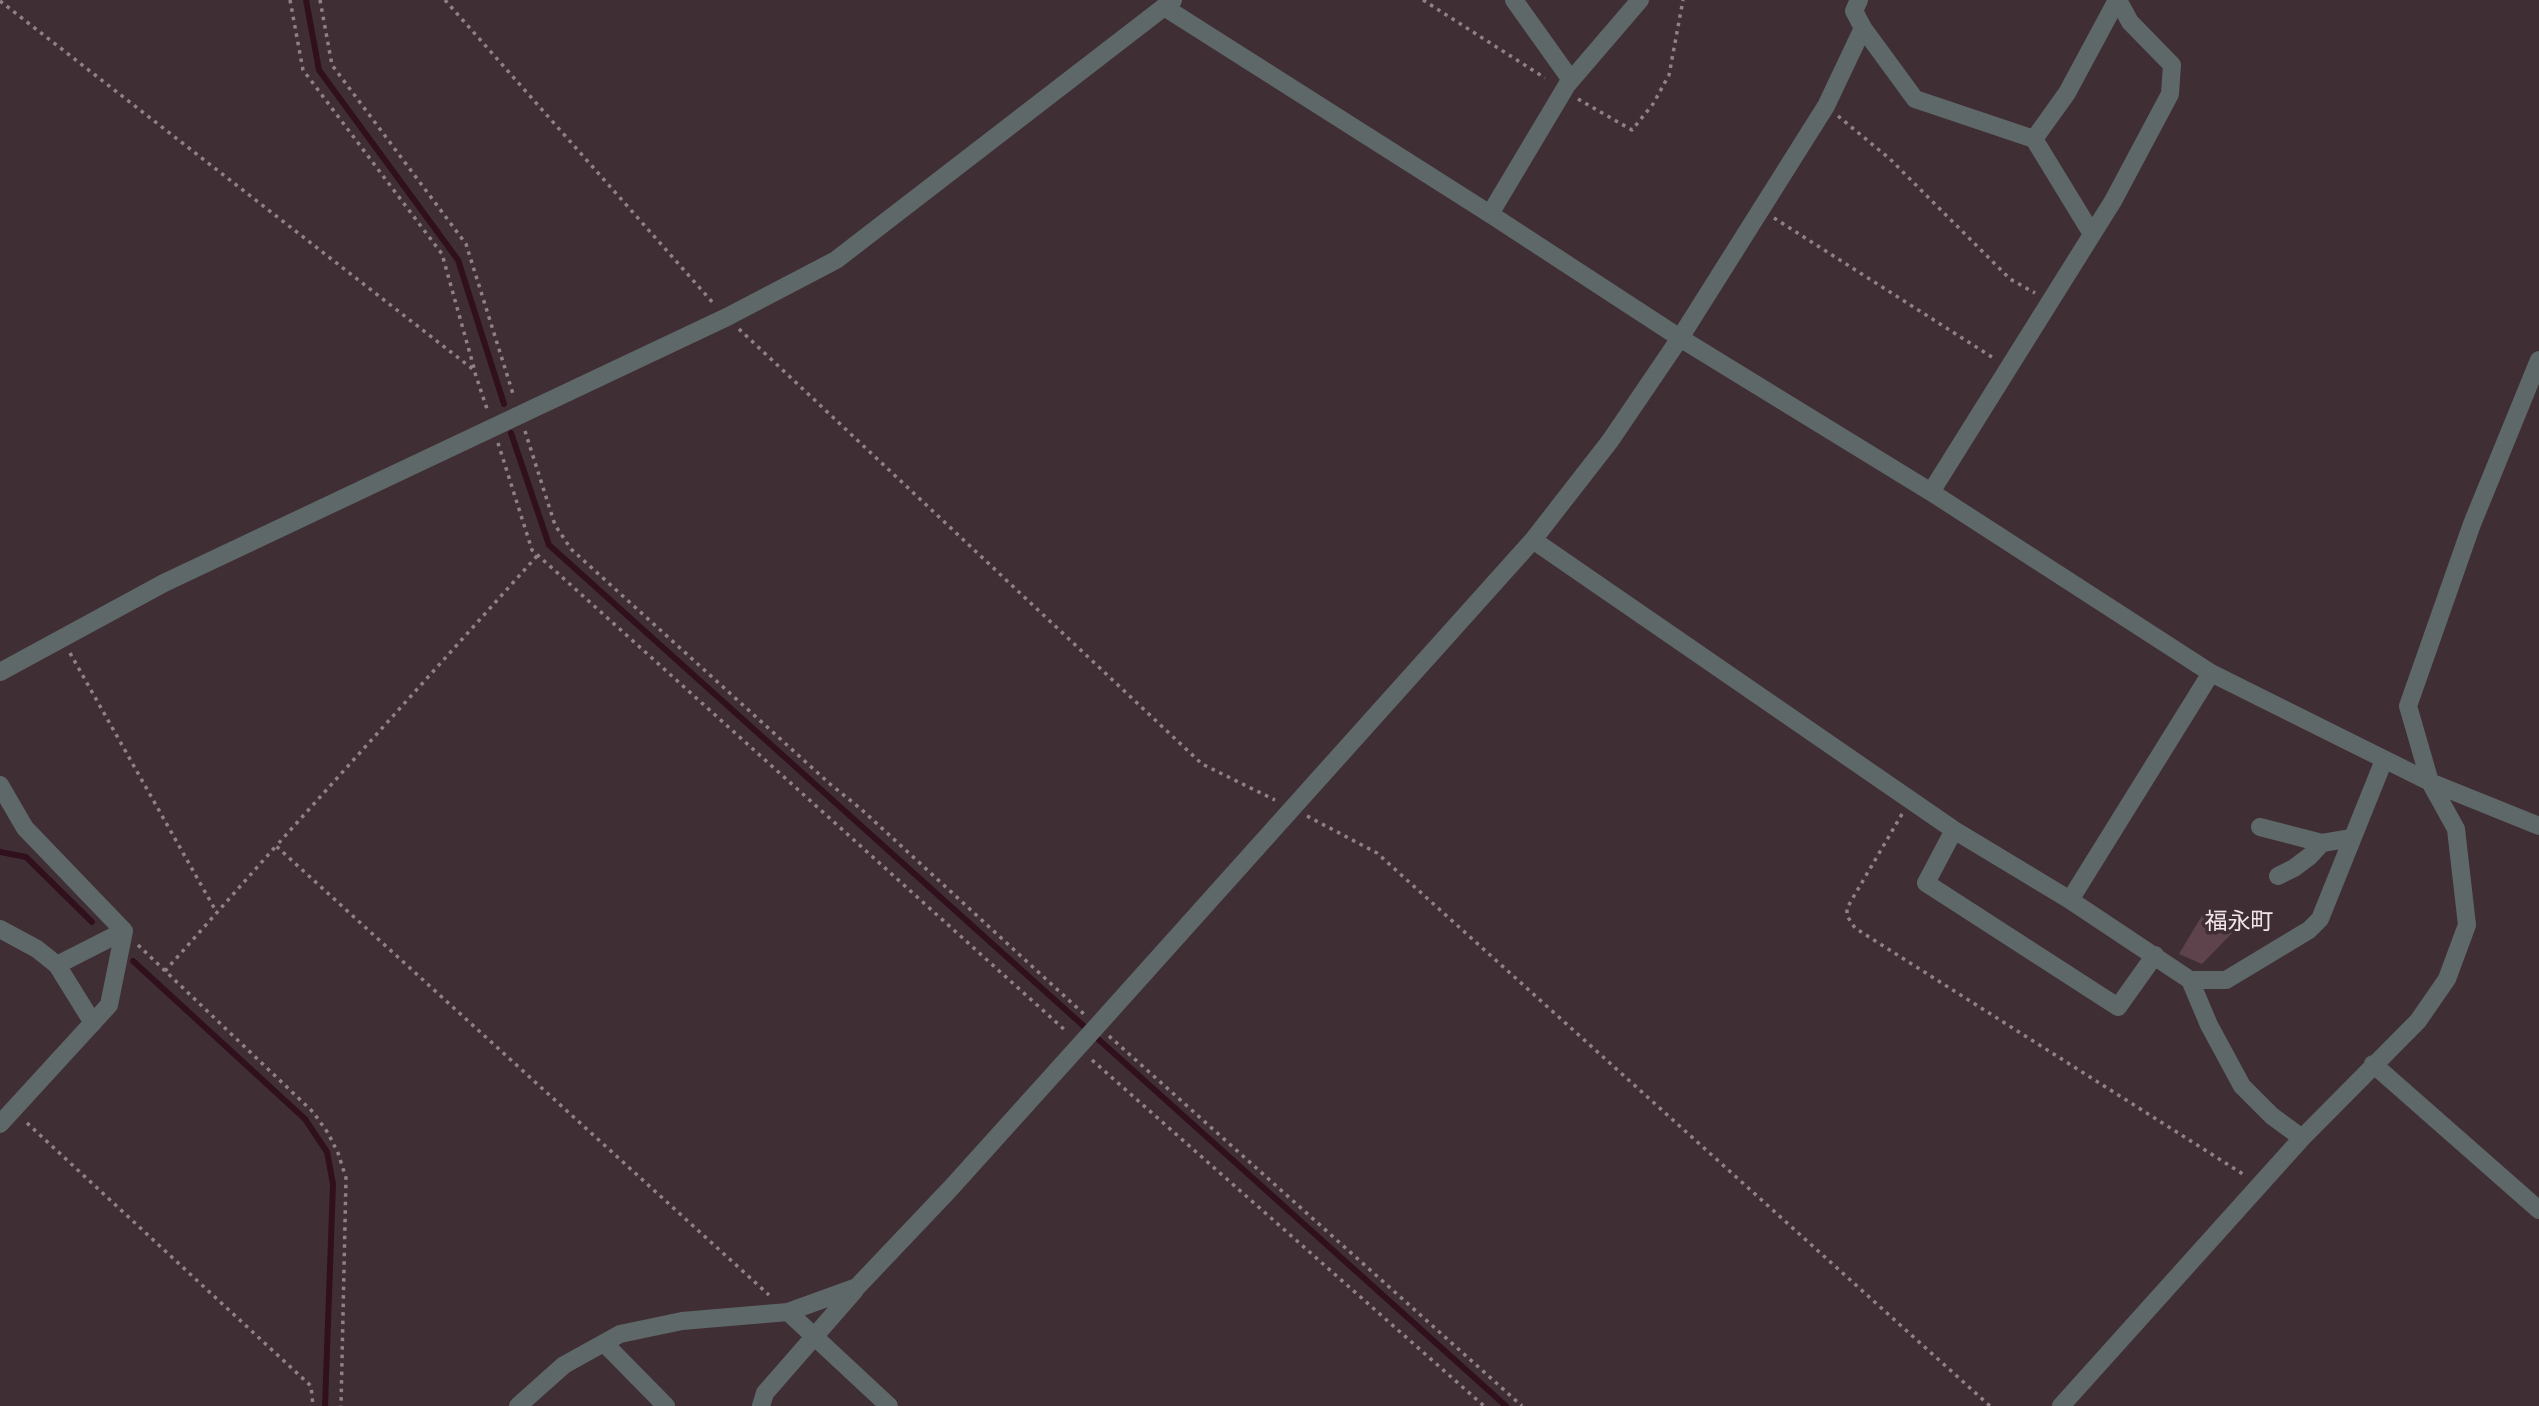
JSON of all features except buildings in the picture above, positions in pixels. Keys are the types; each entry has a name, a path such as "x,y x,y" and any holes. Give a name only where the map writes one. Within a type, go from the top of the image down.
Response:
{"street":[{"path":"1514,0 1568,85"},
{"path":"1490,214 1568,85 1640,0"},
{"path":"2034,139 2067,93 2117,0"},
{"path":"1931,492 2113,201 2170,94 2172,65 2130,22 2117,0"},
{"path":"0,672 176,577 727,317 836,260 1169,4 1680,338 1931,492 2211,673 2430,782 2539,826"},
{"path":"1851,4 1863,28 1915,99 2034,139 2092,234"},
{"path":"761,1406 765,1393 857,1287 950,1189 1533,540 1610,441 1680,338 1826,106 1863,28"},
{"path":"2061,1406 2302,1138 2418,1021 2447,979 2466,925 2456,830 2430,782 2408,706 2472,524 2539,360"},
{"path":"1533,540 1954,830 2070,900 2190,980 2209,1026 2242,1086 2272,1116 2302,1138"},
{"path":"2070,900 2211,673"},
{"path":"2190,980 2227,980 2309,930 2320,919 2384,760"},
{"path":"0,785 25,828 124,931"},
{"path":"2260,827 2322,843 2352,838"},
{"path":"1954,830 1926,883 2118,1007 2155,956"},
{"path":"2278,876 2310,856 2322,843"},
{"path":"0,929 37,949 57,965 93,1023"},
{"path":"57,965 124,931"},
{"path":"0,1124 109,1005 124,931"},
{"path":"2373,1064 2539,1210"},
{"path":"518,1406 564,1365 620,1334 682,1321 788,1312 857,1287"},
{"path":"788,1312 888,1406"},
{"path":"605,1344 666,1406"}],"path":[{"path":"290,0 303,70 442,254 474,370 532,550 537,556 1079,1046 1484,1406"},
{"path":"320,0 332,65 466,244 555,525 571,549 830,784 861,808 1097,1026 1522,1406"},
{"path":"444,0 727,317 1202,764 1377,853 1990,1406"},
{"path":"1423,0 1568,85 1632,130 1653,104 1670,75 1683,0"},
{"path":"0,1 474,370"},
{"path":"1826,106 1890,159 2010,279 2050,301"},
{"path":"1761,210 2008,368"},
{"path":"165,971 537,556"},
{"path":"62,639 217,913"},
{"path":"1911,801 1847,908 1847,916 1854,928 2259,1185"},
{"path":"276,846 788,1312"},
{"path":"124,931 313,1112 338,1153 345,1178 341,1406"},
{"path":"13,1110 311,1386 313,1406"}],"shaded area":[{"path":"2206,909 2238,927 2202,964 2179,954"}],"waterway":[{"path":"306,0 319,70 458,260 504,404"},
{"path":"511,433 549,545 1506,1406"},
{"path":"0,852 26,857 92,922"},
{"path":"133,961 305,1119 327,1152 333,1184 325,1406"}],"district":[{"name":"福永町","path":"2239,923"}]}
